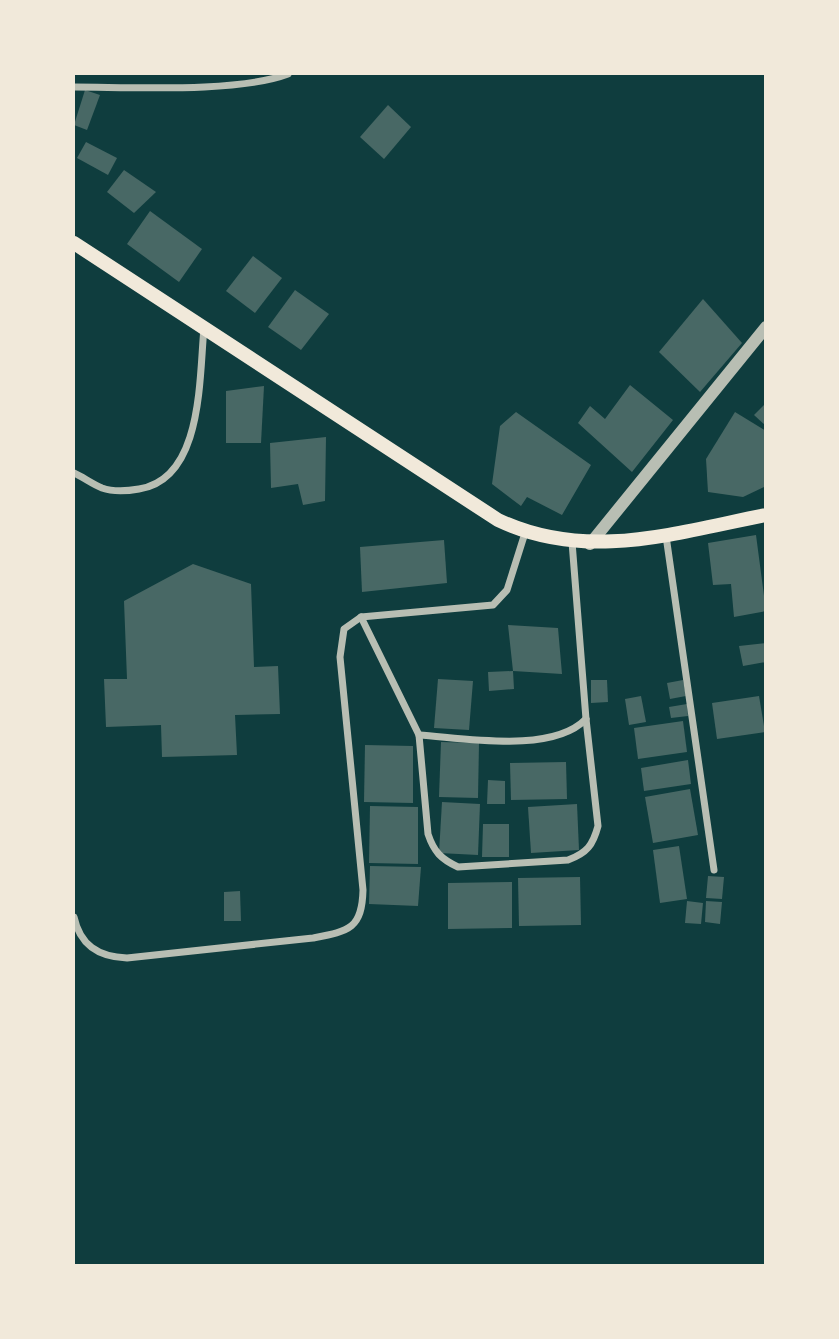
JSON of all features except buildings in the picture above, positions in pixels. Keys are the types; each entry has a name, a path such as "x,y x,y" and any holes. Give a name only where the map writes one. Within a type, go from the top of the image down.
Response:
{"main road":[{"path":"74,243 498,520 525,533 590,544 666,536 765,517"}],"street":[{"path":"74,87 236,84 272,80 288,74"},
{"path":"74,472 104,488 128,491 151,487 173,472 186,453 195,415 204,327"},
{"path":"590,544 765,327"},
{"path":"74,917 84,942 97,953 119,958 313,938 335,934 355,925 360,918 363,890 340,657 344,629 361,617 493,605 507,590 525,533"},
{"path":"666,536 715,870"},
{"path":"361,617 419,735 428,834 433,848 442,860 458,867 568,860 582,855 588,849 598,826 586,719 572,542"},
{"path":"419,735 531,740 563,735 575,730 586,719"}]}
